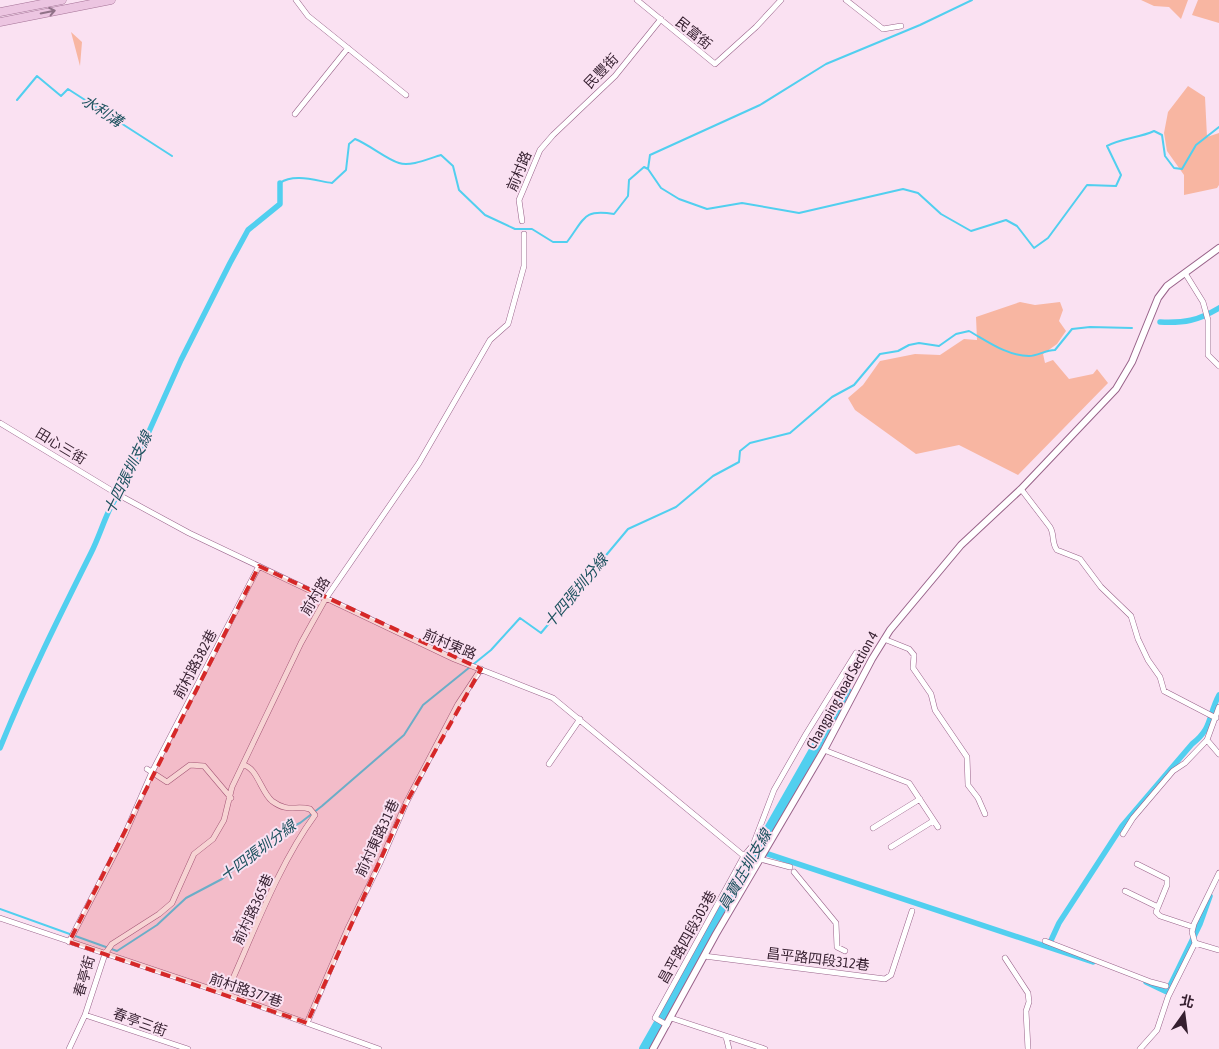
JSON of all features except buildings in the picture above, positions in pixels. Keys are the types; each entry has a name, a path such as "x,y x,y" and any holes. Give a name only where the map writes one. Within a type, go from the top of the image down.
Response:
{"main road":[{"path":"0,12 62,0"},
{"path":"0,22 110,0"}],"street":[{"path":"296,0 308,16 406,95"},
{"name":"民富街","path":"637,0 715,64 781,0"},
{"path":"846,0 883,29 900,26"},
{"name":"民豐街","path":"553,135 615,76 661,20"},
{"path":"295,114 348,48"},
{"name":"前村路","path":"522,221 518,200 524,182 540,150 553,135"},
{"name":"前村路","path":"105,954 112,944 159,914 172,902 194,854 213,839 224,820 231,798 232,787 301,644 326,598 419,463 490,340 508,324 524,266 524,234"},
{"name":"Changping Road Section 4","path":"653,1049 704,956 824,750 884,639 961,544 1021,489 1116,389 1132,362 1158,298 1167,286 1219,248"},
{"path":"1185,273 1203,302 1208,320 1208,355 1219,366"},
{"name":"田心三街","path":"0,423 119,495"},
{"path":"1021,489 1050,527 1052,540 1057,550 1080,559 1101,587 1131,616 1144,653 1160,677 1164,691 1216,718"},
{"name":"前村東路","path":"119,495 189,533 454,659 553,698 744,856"},
{"name":"前村路382巷","path":"69,942 96,885 125,834 150,771 259,566"},
{"path":"884,639 909,649 914,655 913,668 917,677 931,694 935,710 967,758 968,785 978,798 985,814"},
{"path":"744,856 753,845 774,790 856,653"},
{"name":"前村東路31巷","path":"307,1023 348,928 380,863 406,803 458,704 481,669"},
{"path":"1123,834 1133,818 1173,771 1186,763 1208,740 1219,707"},
{"path":"549,764 580,719"},
{"path":"1208,740 1219,754"},
{"path":"824,750 909,783 938,827"},
{"name":"前村路365巷","path":"226,994 283,871 304,831 315,815 310,809 296,810 273,802 266,796 250,768 243,764"},
{"path":"150,771 167,782 190,765 204,766 231,798"},
{"path":"873,828 920,799"},
{"path":"892,847 933,821"},
{"name":"昌平路四段303巷","path":"666,1025 655,1018 744,856"},
{"path":"760,859 790,867"},
{"path":"1137,864 1167,879 1167,885 1156,912 1160,916 1193,929"},
{"path":"794,872 836,923 837,947 845,951"},
{"path":"1140,1049 1157,1030 1168,998 1195,941 1193,929 1219,872"},
{"path":"1125,891 1158,907"},
{"name":"昌平路四段312巷","path":"704,956 885,979 891,976 912,911"},
{"name":"春亭街","path":"0,918 105,954 85,1014 69,1049"},
{"path":"1044,941 1166,986"},
{"path":"1195,941 1219,950"},
{"name":"前村路377巷","path":"105,954 226,994 379,1049"},
{"path":"1005,958 1028,993 1029,1002 1026,1011 1028,1049"},
{"name":"春亭三街","path":"85,1014 188,1049"},
{"path":"671,1018 765,1049"},
{"path":"726,1037 729,1049"}],"highlighted area":[{"path":"259,566 481,669 406,803 307,1023 69,942"}],"shaded area":[{"path":"1141,0 1188,0 1181,19 1169,7 1154,6"},
{"path":"1198,0 1219,0 1219,23 1192,15"},
{"path":"71,32 82,42 80,66"},
{"path":"1188,86 1205,97 1207,137 1219,133 1219,185 1217,188 1184,195 1184,175 1167,151 1164,133 1168,112"},
{"path":"1020,302 1035,305 1060,302 1063,310 1059,321 1066,331 1057,344 1043,354 1045,363 1053,360 1069,379 1093,374 1097,369 1108,383 1018,475 959,445 916,454 855,410 848,398 863,385 880,361 915,354 940,355 964,339 977,340 976,317"}],"waterway":[{"path":"648,169 650,155 760,105 826,64 920,25 972,0"},
{"name":"水利溝","path":"17,100 37,76 61,96 68,89 172,156"},
{"path":"280,183 292,178 313,179 332,183 346,170 349,144 355,139 404,164 415,163 441,155 453,166 459,190 485,215 515,229 532,229 553,242 567,242 582,221 590,214 614,214 628,196 629,180 644,167 648,169 661,188 679,199 707,209 742,203 799,213 903,189 918,193 941,214 971,231 1006,220 1017,226 1034,248 1048,238 1087,185 1116,186 1121,175 1107,146 1154,131 1162,135 1165,156 1174,168 1182,169 1196,145 1219,127"},
{"name":"十四張圳支線","path":"0,748 32,674 91,553 109,509 125,485 181,360 248,230 280,204 280,183"},
{"path":"1160,322 1191,320 1219,308"},
{"name":"十四張圳分線","path":"0,909 117,951 157,925 186,898 222,879 279,833 300,823 322,806 404,735 423,705 491,650 520,618 541,633 628,529 676,507 713,476 739,462 740,451 750,443 790,433 832,397 854,385 880,354 898,351 909,345 919,343 939,346 956,334 969,331 1005,351 1032,356 1055,350 1072,329 1090,327 1132,328"},
{"name":"員寶庄圳支線","path":"644,1049 847,692"},
{"path":"1048,947 1059,923 1122,826 1204,732 1219,695"},
{"path":"756,850 1093,962"},
{"path":"1146,982 1167,992 1200,924 1210,896"}]}
